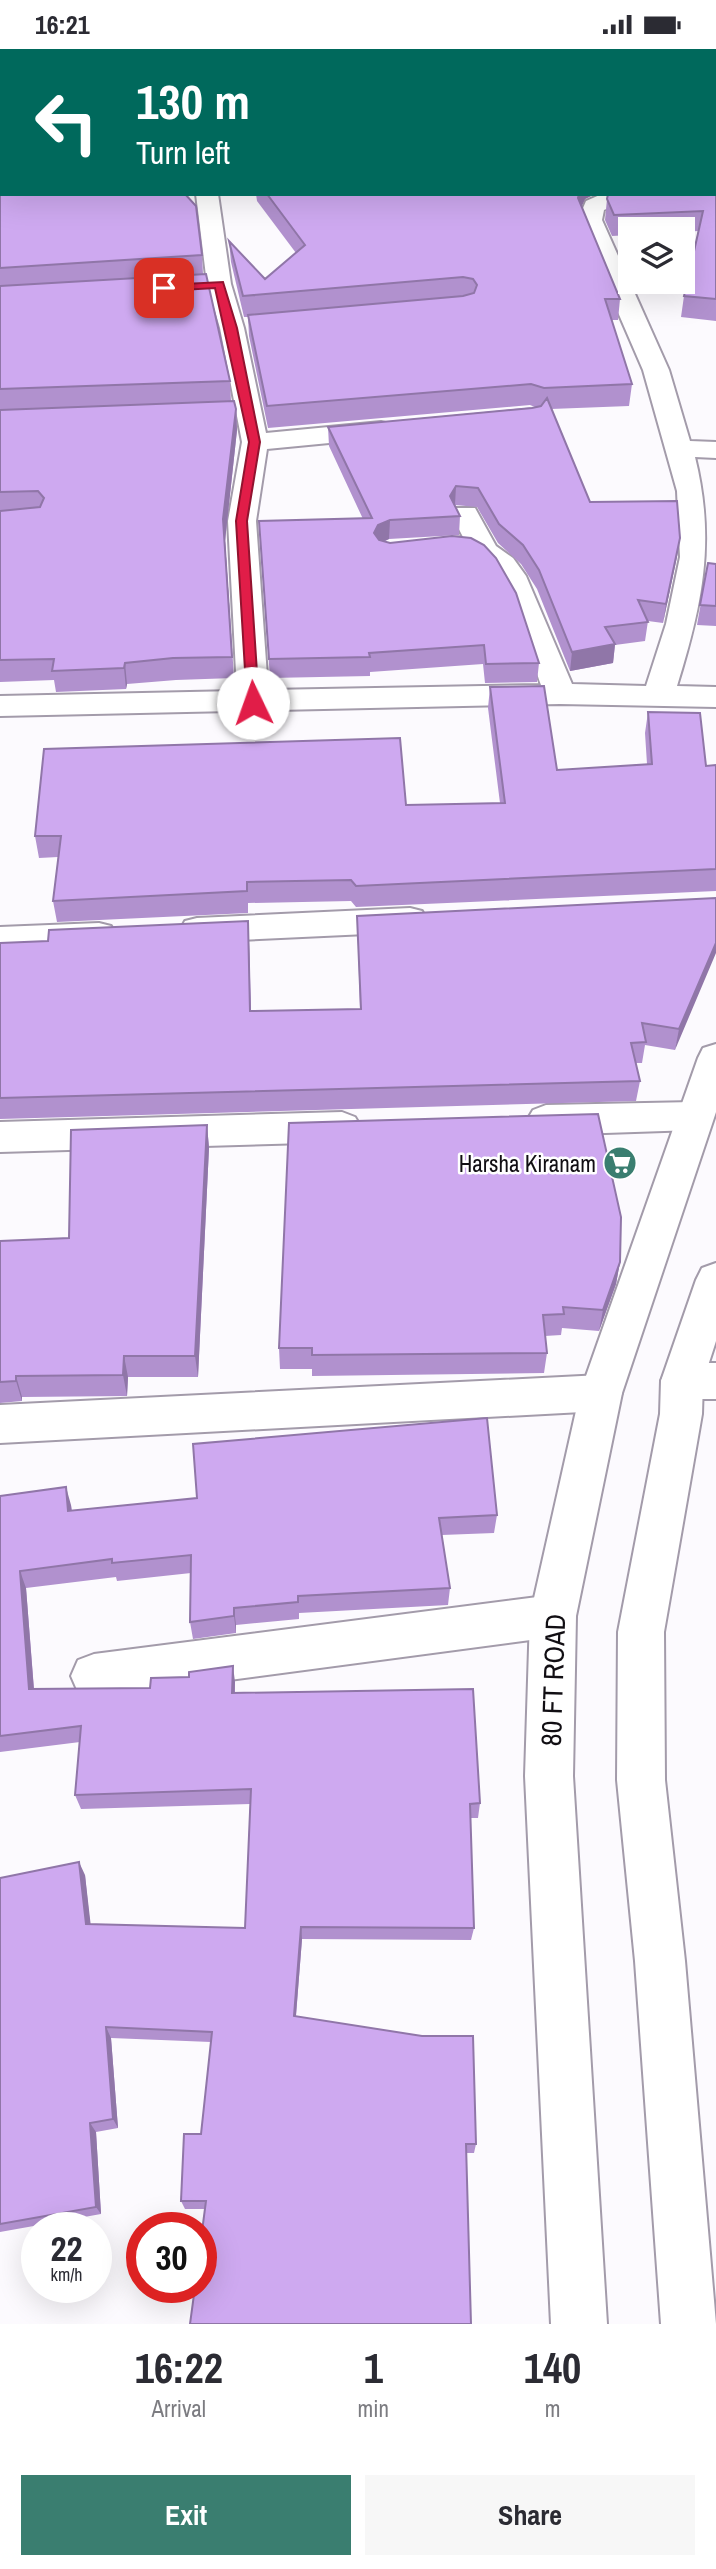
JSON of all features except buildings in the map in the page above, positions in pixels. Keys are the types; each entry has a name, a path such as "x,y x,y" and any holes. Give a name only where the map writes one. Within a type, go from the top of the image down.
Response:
{"street":[{"path":"206,196 219,285 232,328 255,442 242,521 253,703"},
{"path":"617,196 594,206 590,220 656,370 691,491 694,557 681,624 659,694"},
{"path":"192,286 219,285"},
{"path":"232,328 259,326"},
{"path":"221,412 249,411"},
{"path":"255,442 410,427"},
{"path":"678,448 716,450"},
{"path":"466,514 484,549"},
{"path":"417,549 457,545 484,549 499,558 513,574 560,694"},
{"path":"0,706 253,703 560,694 716,697"},
{"path":"165,932 441,918"},
{"path":"0,939 124,933"},
{"name":"80 FT ROAD","path":"579,2324 549,1776 553,1616 601,1392 716,1058"},
{"path":"513,1121 694,1116"},
{"path":"0,1137 375,1125"},
{"path":"689,2324 660,1961 641,1780 641,1632 681,1414 699,1381 716,1280"},
{"path":"0,1424 601,1392"},
{"path":"94,1676 553,1616"}],"place":[{"name":"Harsha Kiranam","path":"620,1163"}],"route":[{"path":"164,288 219,285 232,328 255,442 242,521 253,703"}]}
